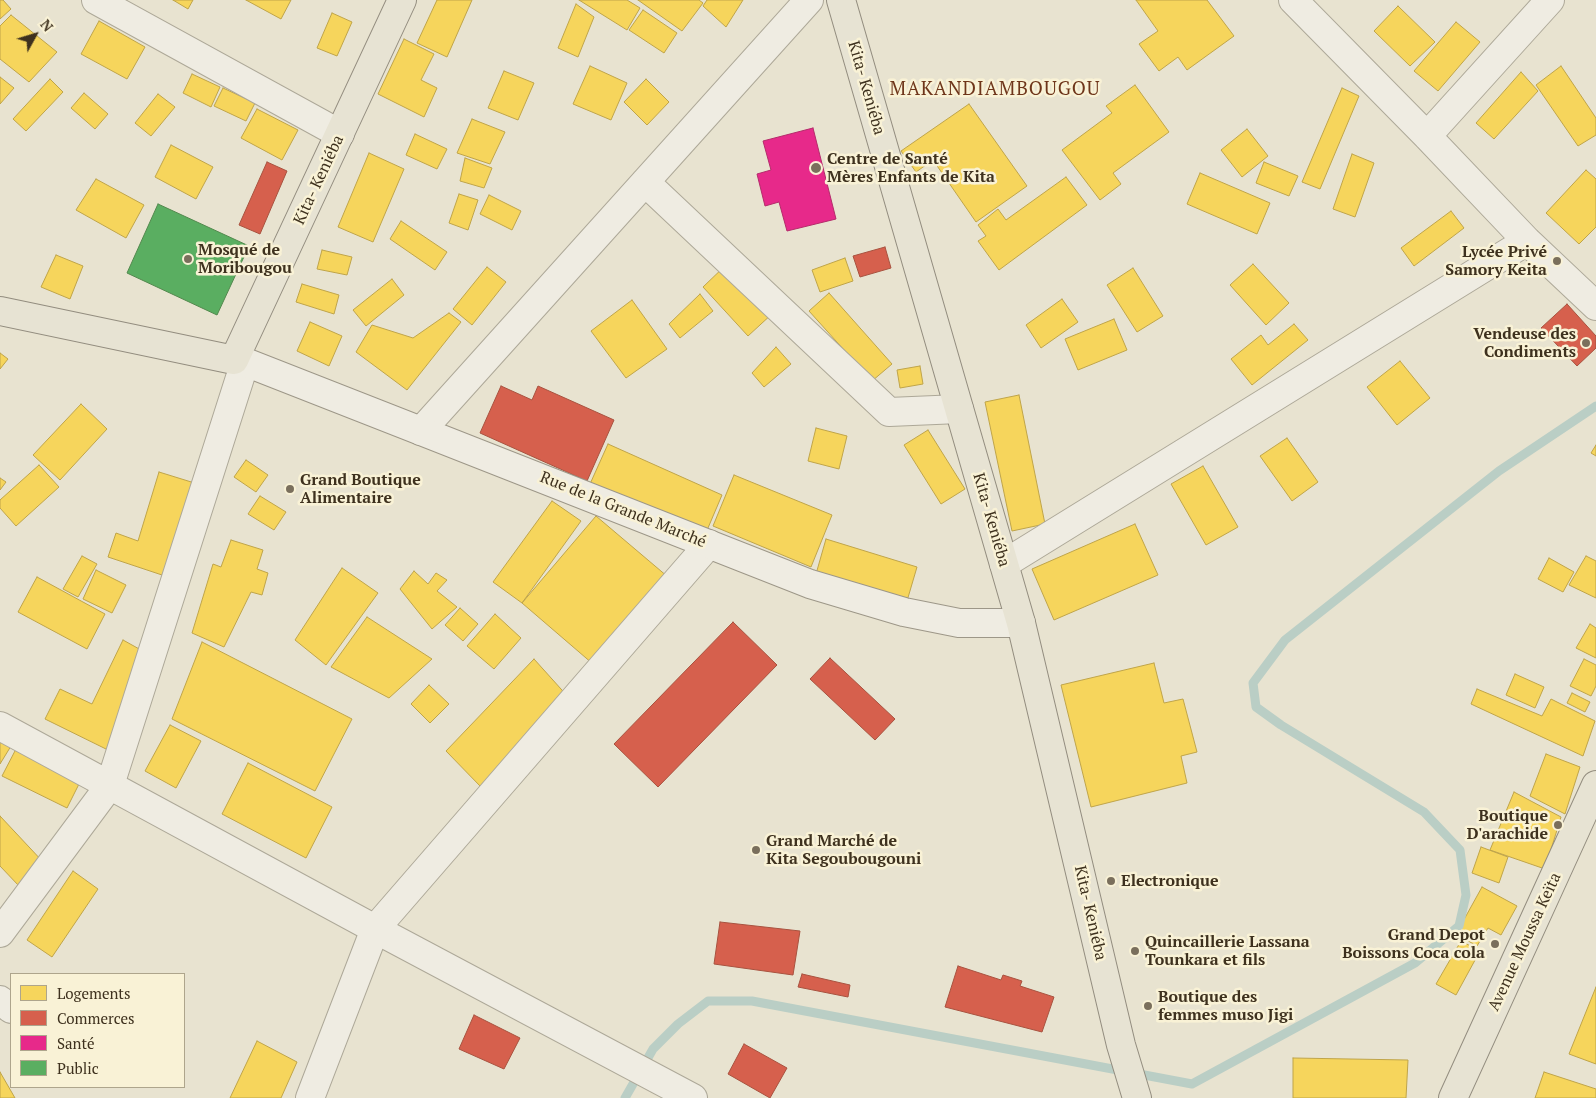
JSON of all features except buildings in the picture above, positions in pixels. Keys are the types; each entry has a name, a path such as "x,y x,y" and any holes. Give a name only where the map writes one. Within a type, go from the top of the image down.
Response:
{"main road":[{"name":"Kita- Keniéba","path":"240,361 340,134 402,0"},
{"name":"Kita- Keniéba","path":"841,0 1021,622 1121,1045 1136,1098"},
{"path":"0,311 240,361"},
{"name":"Avenue Moussa Keïta","path":"1453,1098 1596,785"}],"street":[{"path":"96,0 340,134"},
{"path":"421,430 809,0"},
{"path":"1293,0 1427,136 1526,241 1596,306"},
{"path":"1427,136 1550,0"},
{"path":"645,182 889,412 959,409"},
{"path":"1004,564 1526,241"},
{"path":"0,932 110,785 240,361"},
{"name":"Rue de la Grande Marché","path":"240,361 421,430 810,584 904,612 959,623 1021,622"},
{"path":"310,1098 375,929 709,544"},
{"path":"0,726 693,1098"},
{"path":"0,1000 10,1009"}],"waterway":[{"path":"625,1098 653,1049 678,1024 708,1001 752,1001 1192,1084 1415,963 1459,926 1466,895 1460,850 1424,812 1281,725 1256,707 1253,683 1285,640 1499,471 1596,406"}],"place":[{"name":"Centre de Santé Mères Enfants de Kita","path":"816,168"},
{"name":"Mosqué de Moribougou","path":"188,259"},
{"name":"Lycée Privé Samory Keita","path":"1557,261"},
{"name":"Vendeuse des Condiments","path":"1586,343"},
{"name":"Grand Boutique Alimentaire","path":"290,489"},
{"name":"Boutique D'arachide","path":"1558,825"},
{"name":"Grand Marché de Kita Segoubougouni","path":"756,850"},
{"name":"Electronique","path":"1111,881"},
{"name":"Grand Depot Boissons Coca cola","path":"1495,944"},
{"name":"Quincaillerie Lassana Tounkara et fils","path":"1135,951"},
{"name":"Boutique des femmes muso Jigi","path":"1148,1006"}],"district":[{"name":"MAKANDIAMBOUGOU","path":"995,90"}]}
